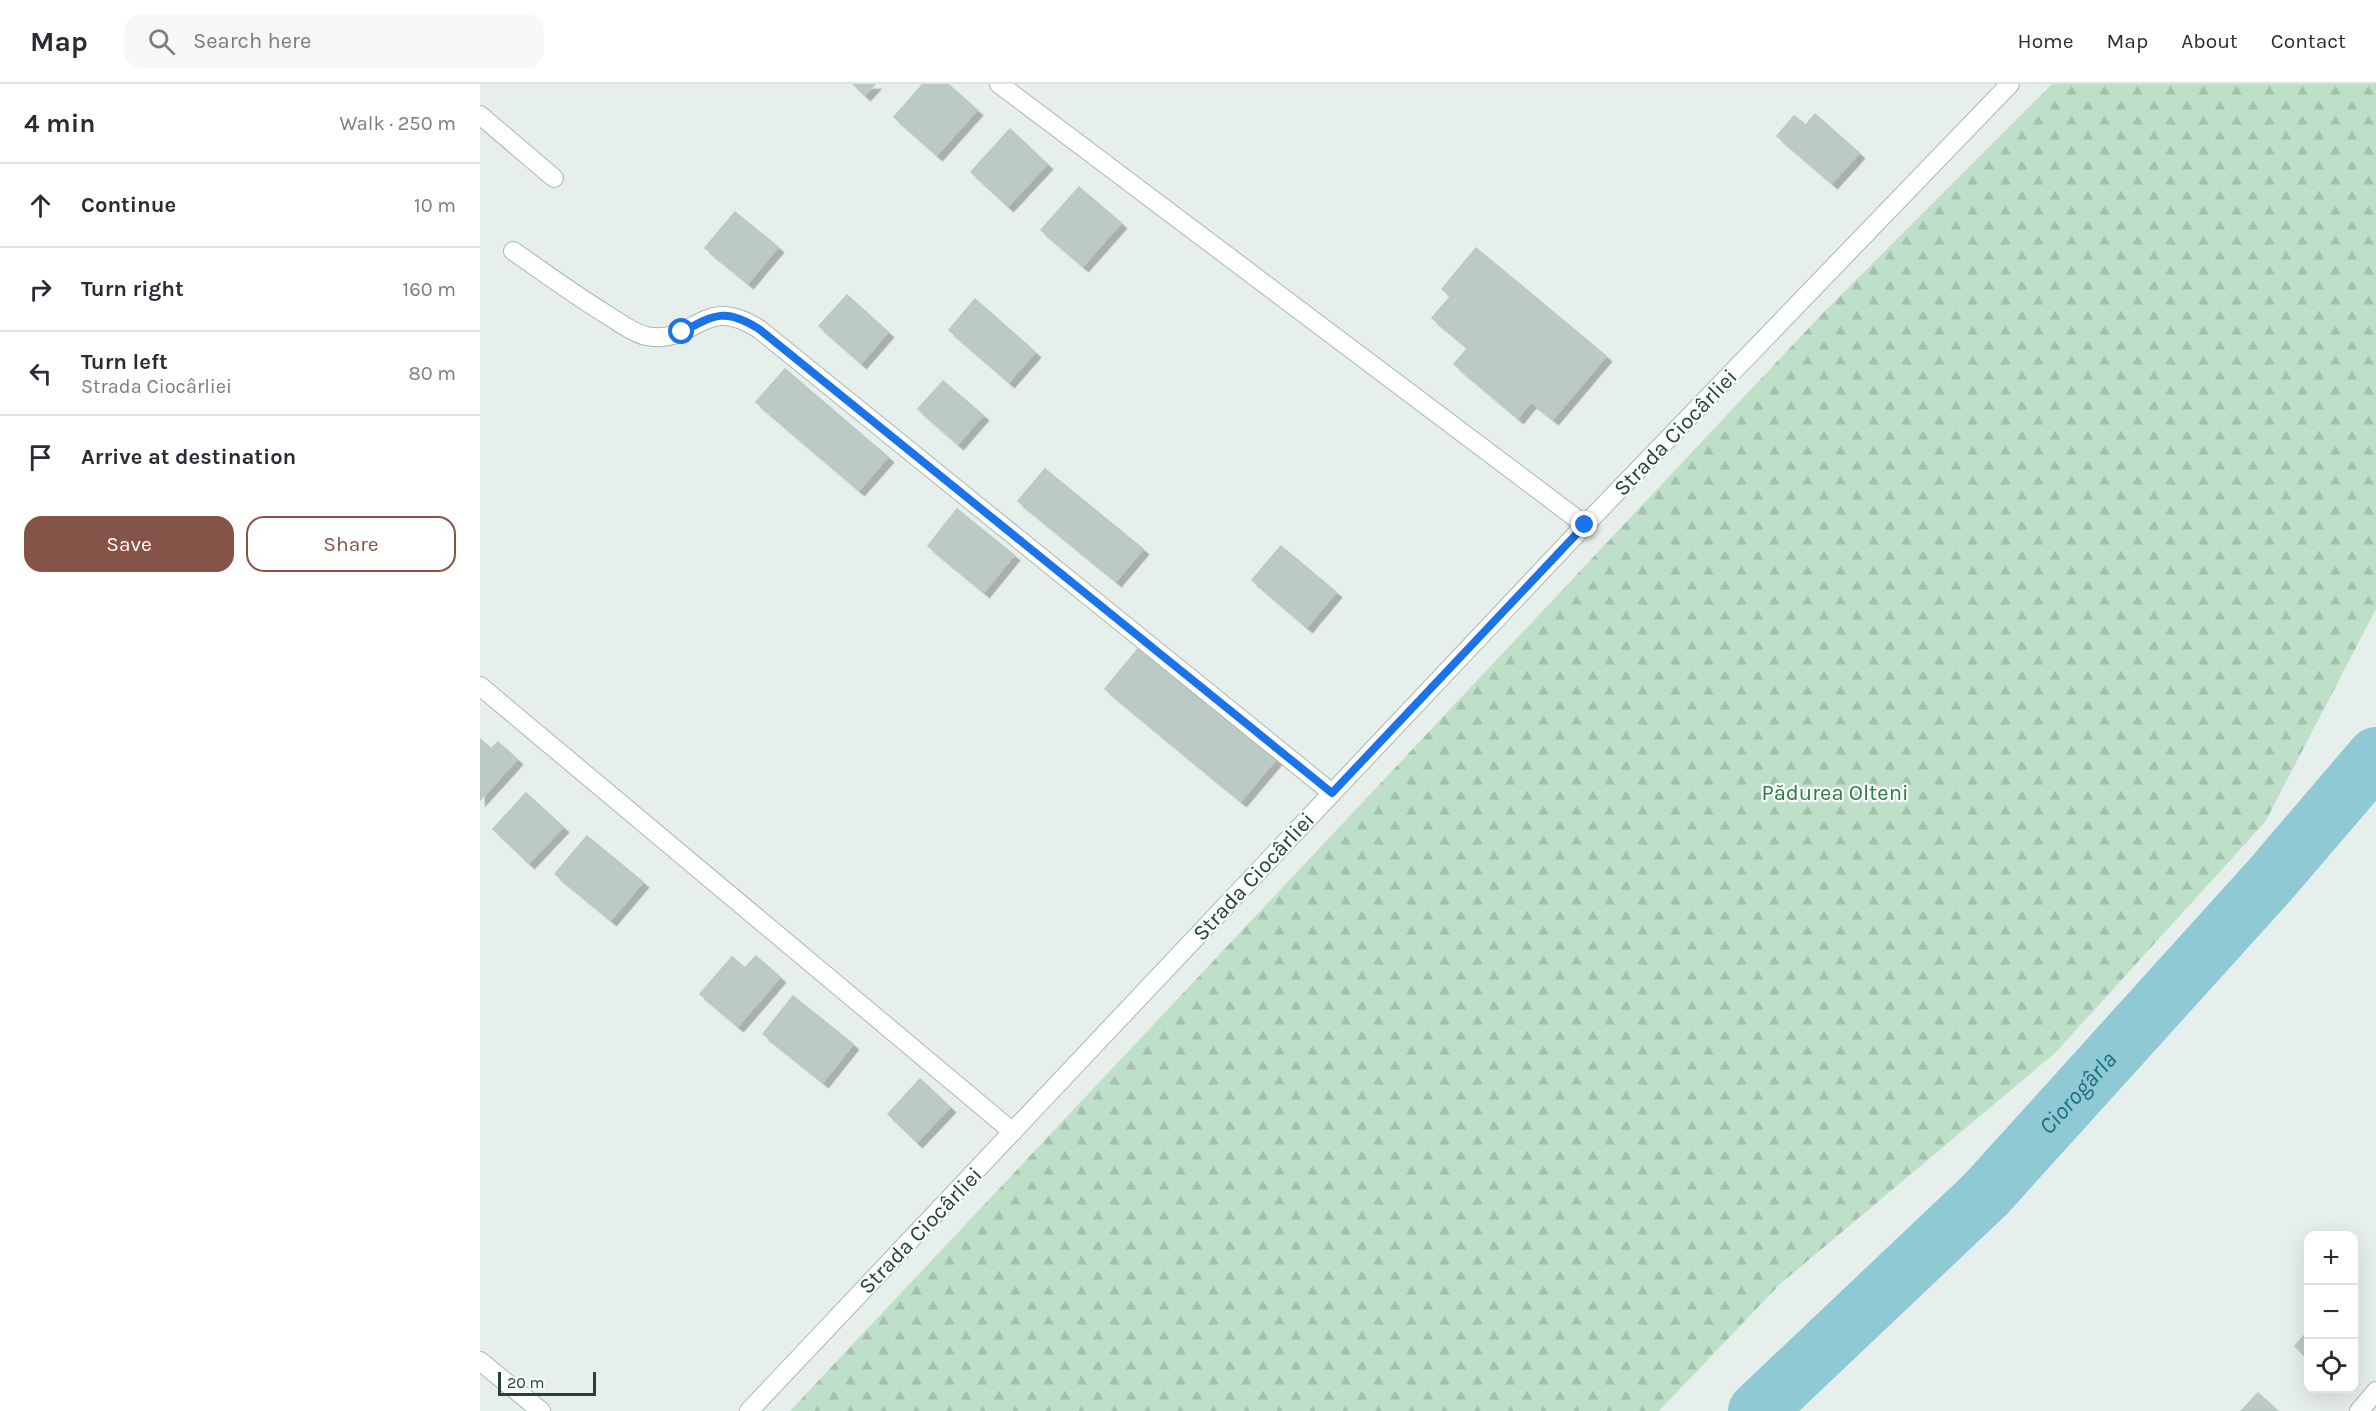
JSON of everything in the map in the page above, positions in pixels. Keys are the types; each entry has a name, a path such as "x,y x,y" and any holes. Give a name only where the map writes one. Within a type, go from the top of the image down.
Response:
{"street":[{"path":"999,84 1585,525"},
{"name":"Strada Ciocârliei","path":"749,1411 1585,525 2010,84"},
{"path":"480,115 554,178"},
{"path":"513,252 591,305 645,336 665,337 682,332 706,319 725,315 742,318 759,329 1332,793"},
{"path":"480,686 1012,1132"},
{"path":"480,1361 541,1411"},
{"path":"2359,1411 2376,1390"}],"green space":[{"name":"Pădurea Olteni","path":"2052,84 2376,84 2376,609 2265,822 2055,1053 1780,1284 1659,1411 790,1411 1821,315"}],"building":[{"path":"853,84 875,84 865,95"},
{"path":"923,84 948,84 977,110 937,155 894,117"},
{"path":"1815,114 1859,153 1832,183 1777,136 1794,116 1806,125"},
{"path":"1010,129 1047,164 1008,206 971,172"},
{"path":"1079,187 1121,223 1083,266 1041,230"},
{"path":"735,212 778,247 748,283 705,248"},
{"path":"1476,248 1606,356 1553,419 1531,402 1518,418 1454,364 1468,348 1432,318 1451,296 1442,289"},
{"path":"847,295 888,332 861,363 819,326"},
{"path":"975,299 1035,352 1009,382 949,330"},
{"path":"785,369 888,457 859,490 756,402"},
{"path":"943,381 983,415 958,444 918,409"},
{"path":"1045,469 1143,549 1116,581 1018,501"},
{"path":"957,509 1014,555 984,592 928,546"},
{"path":"1281,546 1336,592 1307,627 1252,580"},
{"path":"1142,644 1278,757 1241,801 1105,689"},
{"path":"480,739 511,766 480,800"},
{"path":"498,742 517,759 511,766 491,749"},
{"path":"526,793 563,827 529,863 493,829"},
{"path":"587,836 643,882 611,920 555,874"},
{"path":"756,956 780,977 770,989 745,968"},
{"path":"732,957 770,989 738,1026 700,994"},
{"path":"793,996 853,1044 823,1082 763,1034"},
{"path":"920,1079 950,1107 917,1142 888,1114"},
{"path":"2304,1336 2304,1355 2295,1346"},
{"path":"2258,1393 2278,1411 2241,1411"}],"waterway":[{"name":"Ciorogârla","path":"1757,1411 1986,1194 2270,880 2376,756"}],"route":[{"path":"682,332 706,319 725,315 742,318 759,329 1332,793 1585,525"}]}
